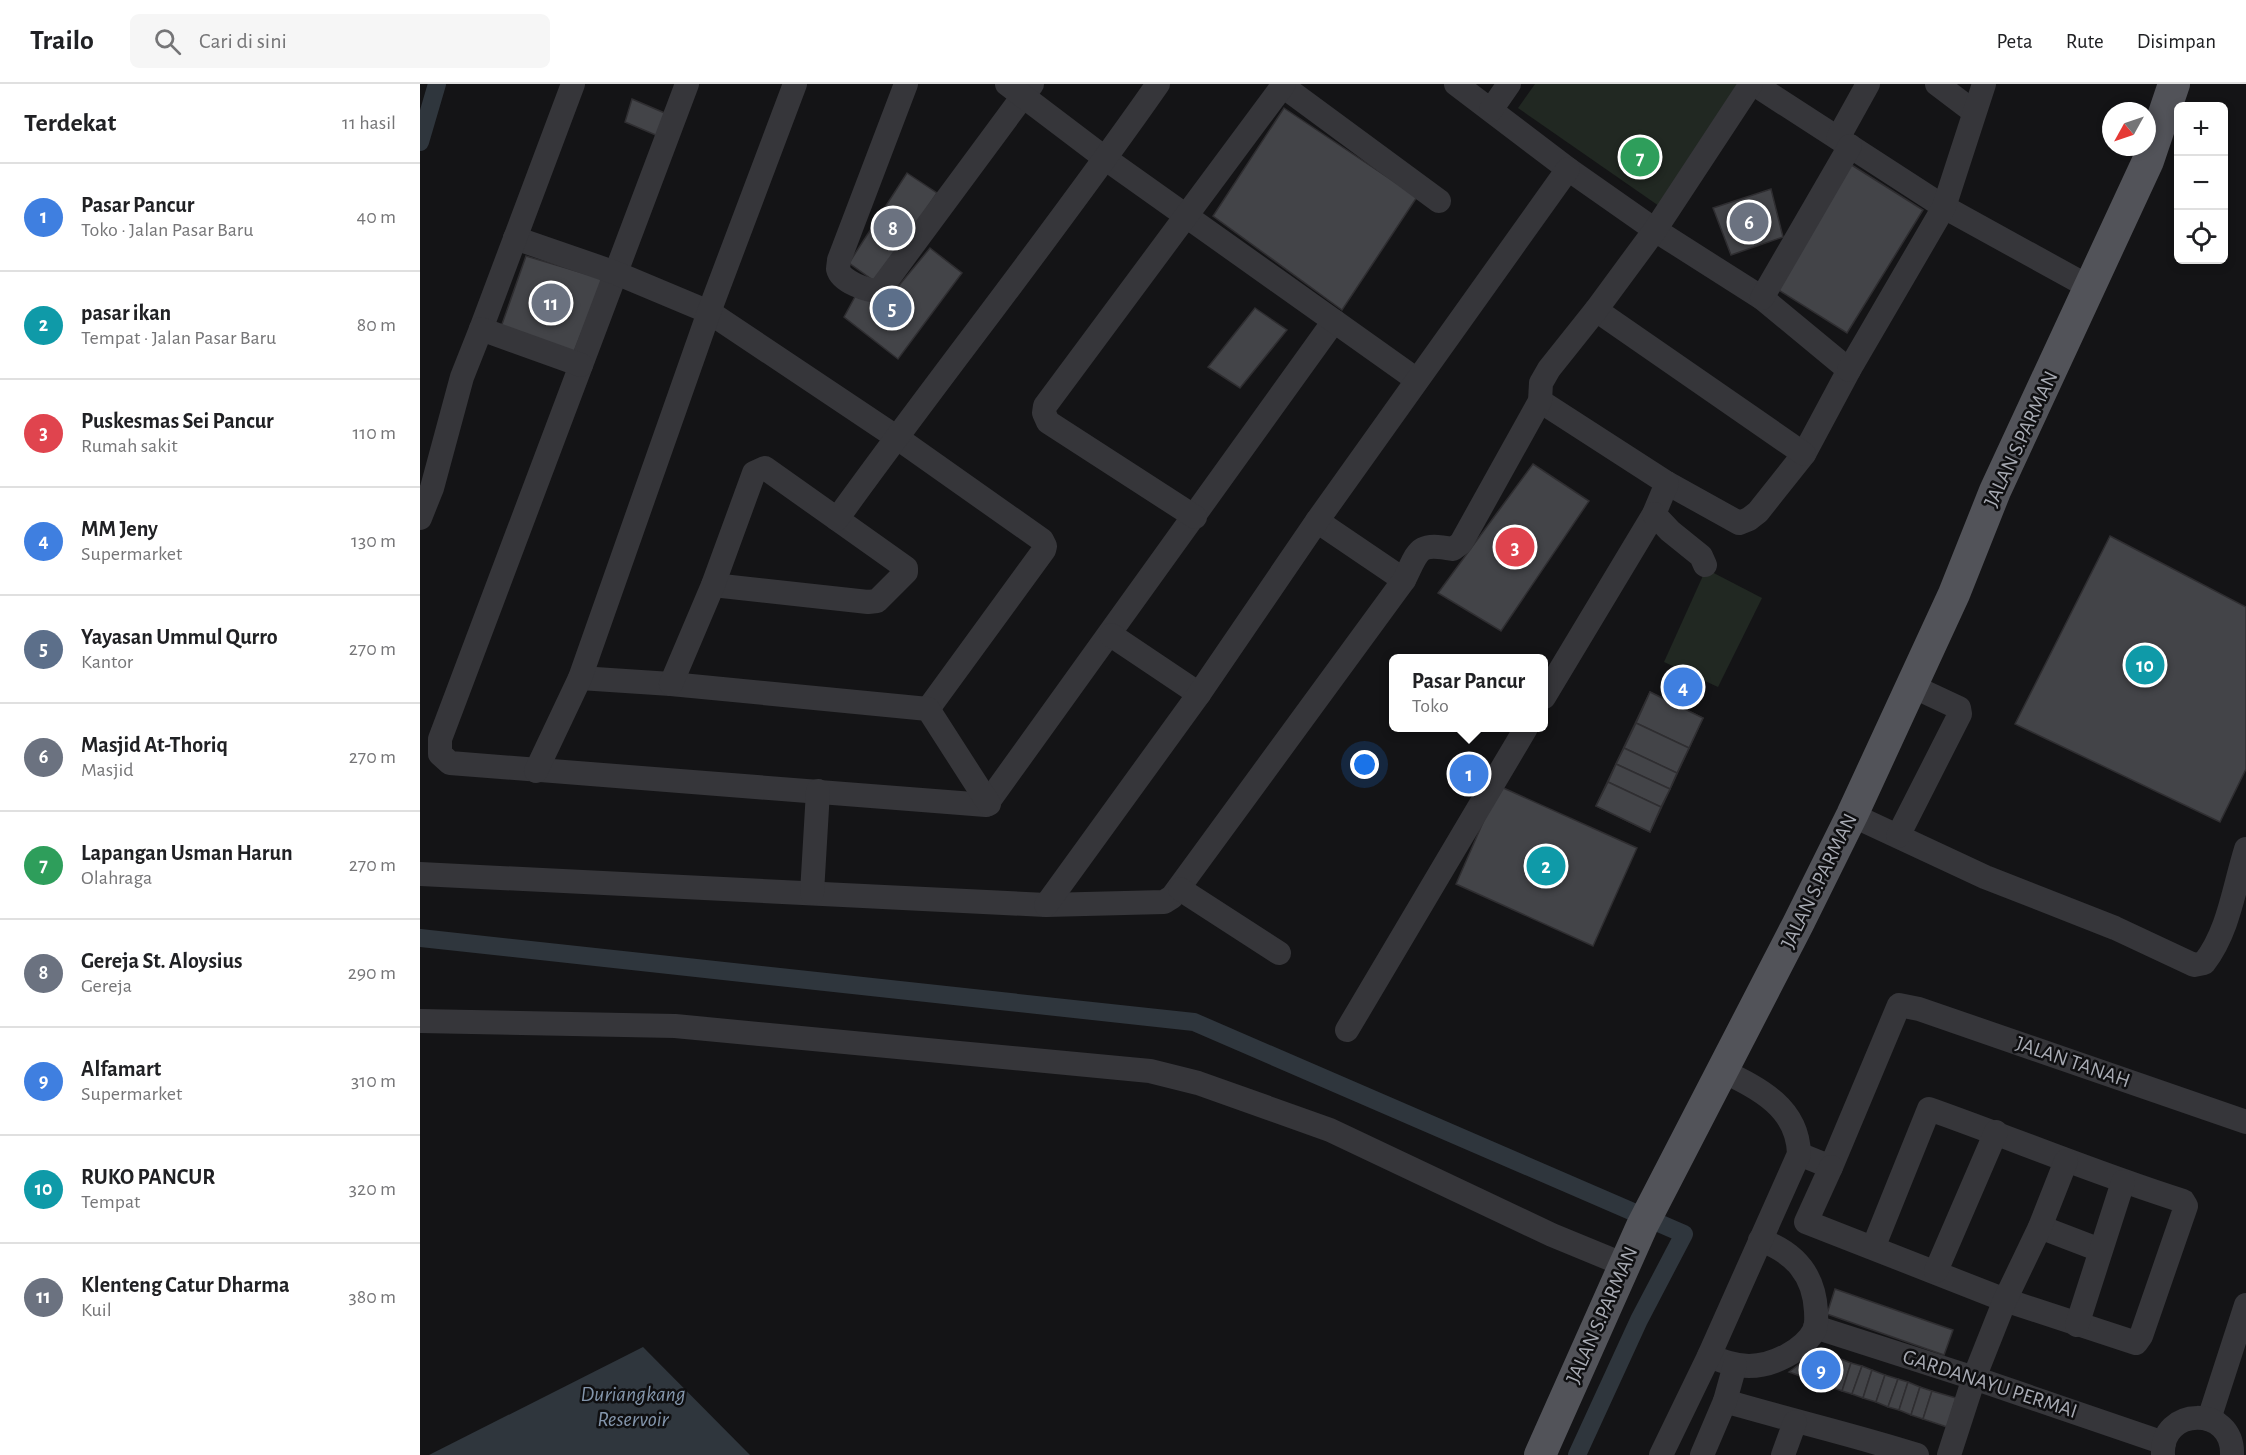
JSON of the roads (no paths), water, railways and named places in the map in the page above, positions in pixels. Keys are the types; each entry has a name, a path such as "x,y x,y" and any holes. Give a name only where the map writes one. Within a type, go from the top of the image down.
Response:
{"main road":[{"name":"JALAN S.PARMAN","path":"1540,1455 1649,1213 1852,814 1912,686 1954,594 1995,491 2148,160 2174,84"}],"street":[{"path":"420,518 432,488 462,376 573,84"},
{"path":"687,84 440,739 440,754 450,763 982,806 989,804 1334,321"},
{"path":"536,771 580,678 709,312 795,84"},
{"path":"906,84 839,260 840,273 857,286 868,291 879,291 1021,88 1106,159 1417,380"},
{"path":"837,519 896,437 1106,159 1158,84"},
{"path":"1456,84 1568,169 1655,230 1762,298 1849,370"},
{"path":"1491,110 1509,84"},
{"path":"420,874 1046,905 1164,902 1180,889 1404,580 1418,552 1424,547 1434,545 1453,549 1461,543 1540,401 1541,383 1549,369 1655,230 1752,84 1944,207 2088,294"},
{"path":"1762,298 1844,142 1868,84"},
{"path":"1936,84 1970,109 1975,108"},
{"path":"1540,401 1666,483 1739,523 1749,519 1758,512 1804,454 1849,370 1944,207 1984,84"},
{"path":"1195,517 1048,422 1044,413 1045,406 1284,85 1439,201"},
{"path":"1046,905 1199,694 1317,521 1568,169"},
{"path":"515,238 616,273 709,312 896,437 1042,540 1044,550 928,709"},
{"path":"1596,310 1804,454"},
{"path":"481,329 581,365"},
{"path":"671,684 713,585 754,473 759,470 765,468 906,568 906,573 878,600 868,602 713,585"},
{"path":"1548,690 1654,514 1666,483"},
{"path":"1654,514 1670,531 1701,556 1705,565"},
{"path":"1317,521 1404,580"},
{"path":"1111,635 1199,694"},
{"path":"580,678 671,684 928,709"},
{"path":"1898,836 1960,714 1959,708 1912,686"},
{"path":"928,709 989,804"},
{"path":"1347,1030 1432,883 1524,732"},
{"path":"812,893 818,791"},
{"path":"1852,814 1985,877 2115,928 2194,965 2205,963 2216,948 2246,849"},
{"path":"1180,889 1280,953"},
{"name":"JALAN TANAH","path":"1831,1167 1899,1005 1920,1009 2246,1122"},
{"path":"420,1021 675,1026 1150,1071 1198,1083 1330,1130 1552,1235 1625,1265"},
{"path":"1660,1455 1709,1356 1799,1154 1799,1141 1795,1127 1788,1116 1753,1085 1723,1071"},
{"path":"1799,1154 1831,1167 1806,1222 1873,1248 1936,1271 2005,1300 2136,1342 2139,1341 2186,1206 2183,1201 2123,1182 1996,1132 1929,1109 1873,1248"},
{"path":"1936,1271 1996,1132"},
{"path":"1949,1455 1974,1378 2005,1300 2040,1227 2066,1161"},
{"path":"2077,1324 2123,1182"},
{"path":"2040,1227 2100,1250"},
{"path":"1709,1356 1735,1365 1762,1365 1779,1359 1806,1340 1815,1327 1815,1302 1811,1284 1802,1268 1781,1248 1760,1240"},
{"path":"2209,1419 2246,1305"},
{"name":"GARDANAYU PERMAI","path":"1815,1327 1974,1378 2163,1449"},
{"path":"1702,1455 1725,1401 1735,1365"},
{"path":"1725,1401 1795,1422 1856,1446 1917,1455"},
{"path":"2163,1449 2172,1428 2183,1420 2196,1417 2209,1419 2220,1426 2230,1442 2232,1455"},
{"path":"1783,1455 1795,1422"}],"water":[{"name":"Duriangkang Reservoir","path":"643,1347 750,1455 429,1455"}],"waterway":[{"path":"420,142 437,84"},
{"path":"420,938 1194,1022 1684,1234 1639,1320 1577,1455"}],"place":[{"name":"Lapangan Usman Harun","path":"1640,157"},
{"name":"Masjid At-Thoriq","path":"1749,222"},
{"name":"Gereja St. Aloysius","path":"893,228"},
{"name":"Klenteng Catur Dharma","path":"551,303"},
{"name":"Yayasan Ummul Qurro","path":"892,308"},
{"name":"Puskesmas Sei Pancur","path":"1515,547"},
{"name":"RUKO PANCUR","path":"2145,665"},
{"name":"MM Jeny","path":"1683,687"},
{"name":"Pasar Pancur","path":"1469,774"},
{"name":"pasar ikan","path":"1546,866"},
{"name":"Alfamart","path":"1821,1370"}]}
